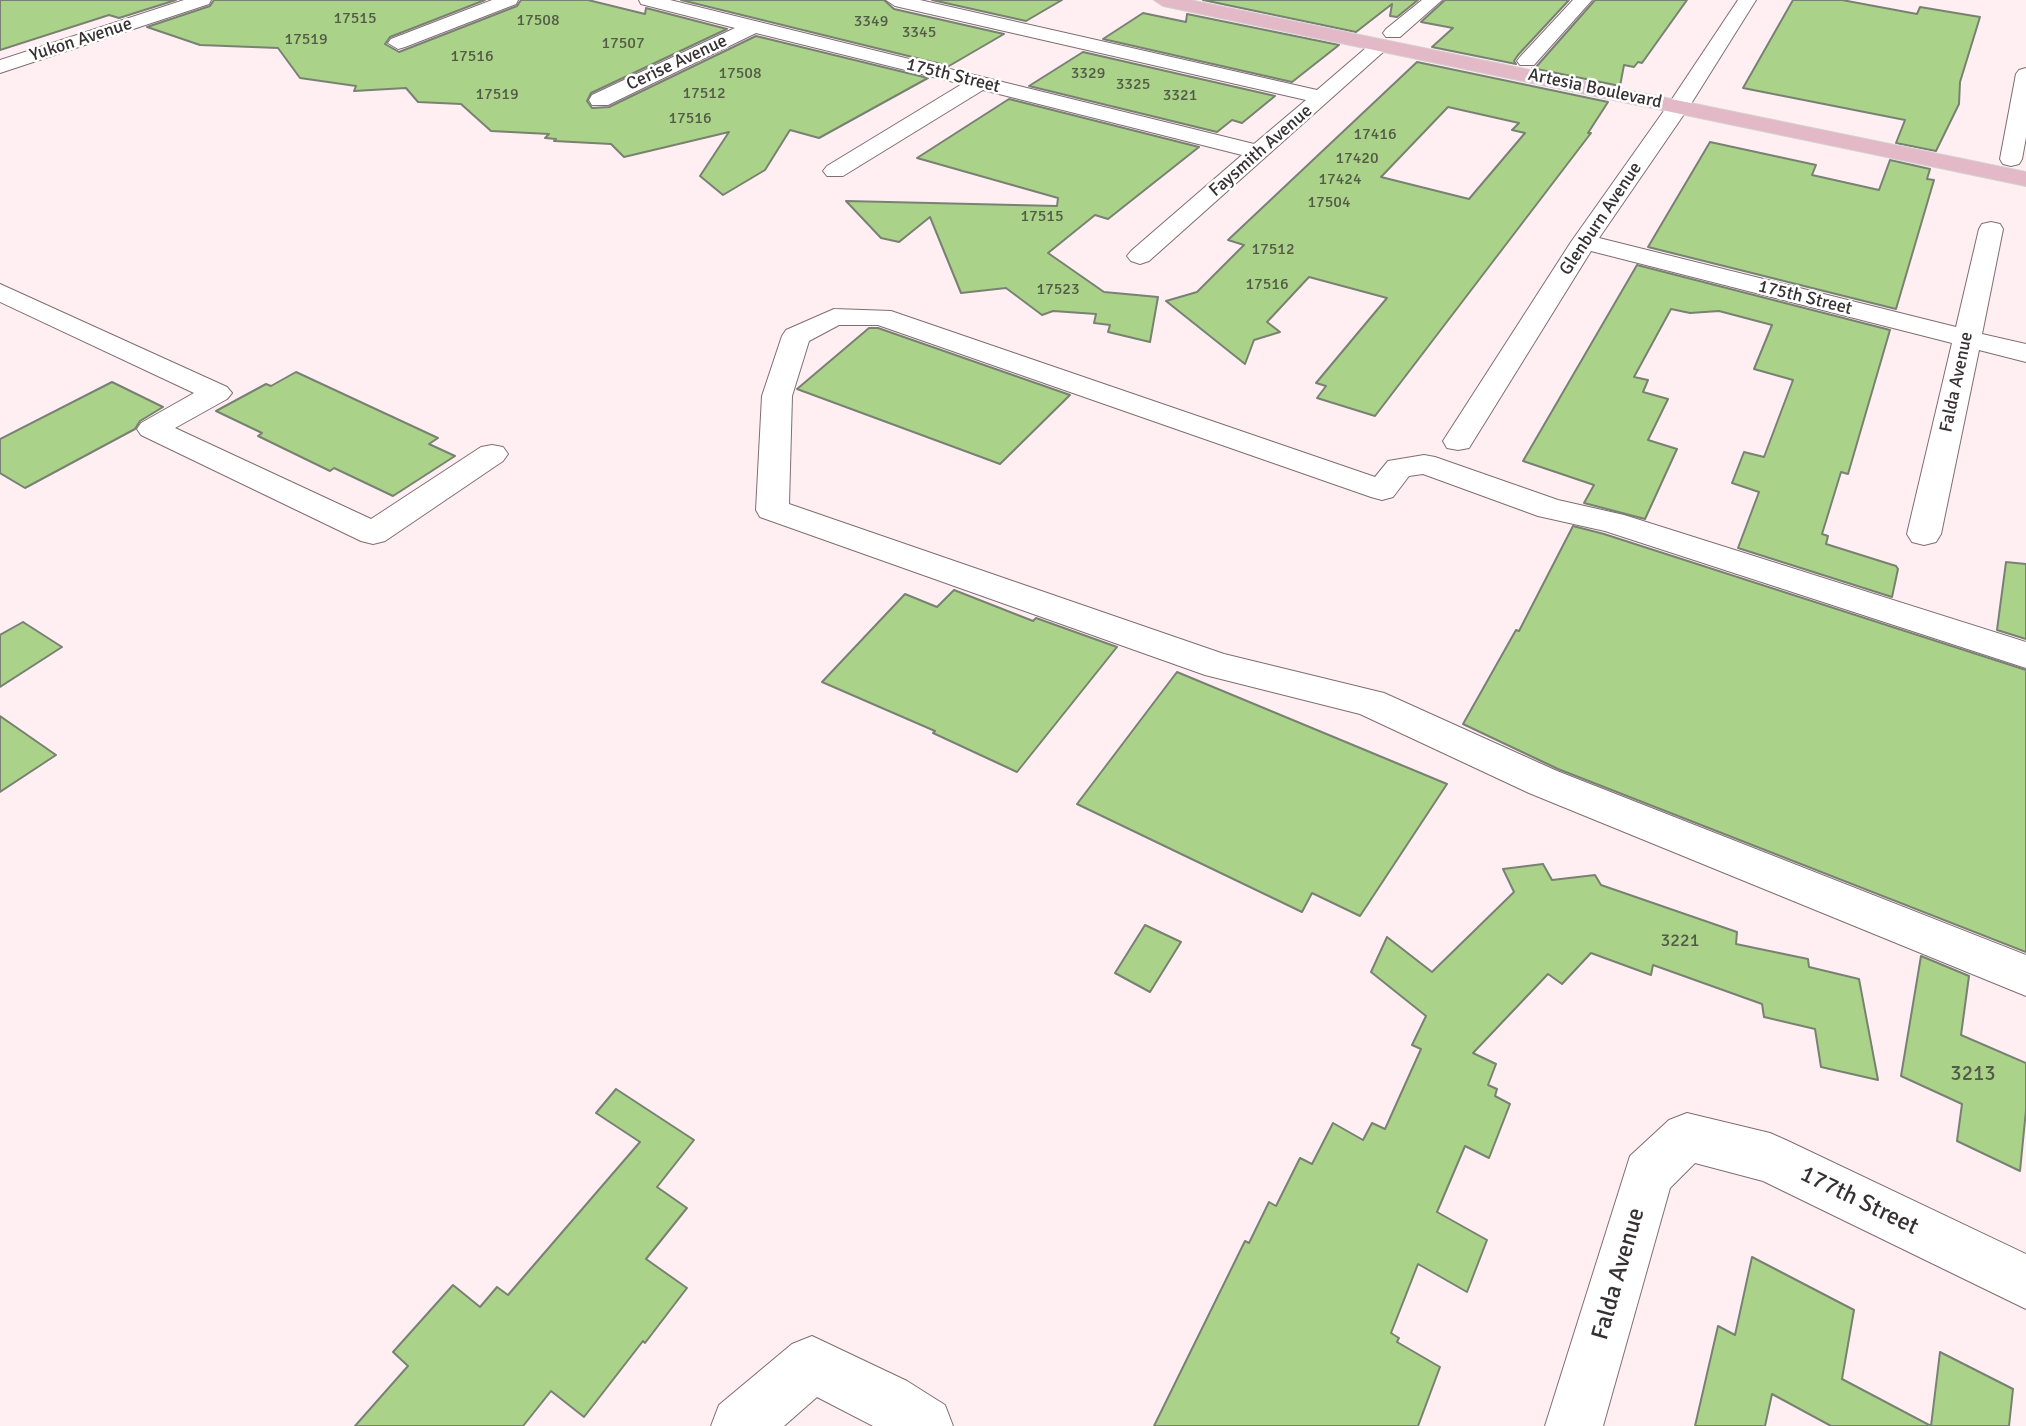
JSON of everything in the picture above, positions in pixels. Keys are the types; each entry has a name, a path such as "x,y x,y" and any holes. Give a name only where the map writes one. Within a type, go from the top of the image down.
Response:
{"main road":[{"name":"Artesia Boulevard","path":"1163,0 1527,61 2026,179"},
{"name":"Artesia Boulevard","path":"1230,0 1387,39 1683,100 2019,161"}],"street":[{"name":"Yukon Avenue","path":"0,67 202,0"},
{"path":"398,43 509,0"},
{"name":"175th Street","path":"648,0 1258,152"},
{"path":"895,0 1322,97"},
{"name":"Faysmith Avenue","path":"1140,256 1433,0"},
{"path":"1527,61 1583,0"},
{"name":"Glenburn Avenue","path":"1458,440 1584,242 1683,100 1746,0"},
{"name":"Cerise Avenue","path":"600,100 754,26"},
{"path":"2019,161 2026,74"},
{"path":"835,171 979,83"},
{"name":"Falda Avenue","path":"1924,534 1991,229"},
{"name":"175th Street","path":"1584,242 2026,353"},
{"path":"0,292 217,393 152,429 373,533 492,454"},
{"path":"2026,655 1612,522 1550,509 1424,464 1399,468 1382,491 881,317 834,317 796,337 777,396 772,510 1218,666 1370,703 1544,782 2026,976"},
{"name":"Falda Avenue","path":"1574,1426 1648,1174 1686,1137"},
{"name":"177th Street","path":"1686,1137 1770,1158 2026,1282"},
{"path":"740,1426 812,1364 887,1401 924,1426"}],"building":[{"path":"0,0 176,0 119,18 109,15 0,50"},
{"path":"214,0 485,0 390,37 385,44 399,52 517,6 521,0 588,0 645,14 646,8 727,29 591,93 587,101 592,108 609,107 756,36 928,78 819,138 790,130 765,170 723,195 700,176 729,132 624,157 611,144 554,141 556,139 545,138 549,134 491,131 461,104 418,102 406,88 354,91 356,86 300,78 278,48 200,45 147,27 210,6"},
{"path":"681,0 884,0 894,9 1004,34 949,66"},
{"path":"932,0 1062,0 1026,21"},
{"path":"1203,0 1418,0 1397,17 1390,16 1392,4 1356,32"},
{"path":"1445,0 1569,0 1518,55 1514,61 1516,64 1432,47 1453,28 1421,22"},
{"path":"1595,0 1687,0 1642,63 1638,62 1634,67 1624,65 1620,86 1532,68 1536,67"},
{"path":"1793,0 1842,0 1917,14 1920,7 1980,17 1960,82 1959,104 1936,151 1896,143 1905,120 1743,88"},
{"path":"1143,13 1186,22 1187,14 1339,45 1292,82 1103,39"},
{"path":"1083,52 1275,96 1242,123 1232,120 1217,132 1029,86"},
{"path":"1417,62 1608,102 1588,133 1591,133 1375,416 1317,398 1326,386 1316,383 1387,298 1309,277 1267,322 1280,332 1254,340 1245,364 1166,301 1197,292 1244,245 1228,240","holes":["1448,107 1519,123 1512,130 1525,133 1469,199 1381,177"]},
{"path":"1009,99 1199,147 1108,219 1095,215 1048,253 1104,292 1158,297 1150,342 1108,332 1110,325 1094,323 1096,314 1053,311 1042,315 1006,288 961,293 930,217 899,242 881,238 846,201 1057,206 1058,198 917,158"},
{"path":"1710,142 1816,165 1812,175 1879,190 1890,160 1930,169 1927,179 1934,180 1896,309 1648,247"},
{"path":"1637,265 1890,330 1848,474 1841,472 1822,534 1828,536 1826,544 1896,566 1898,569 1892,597 1738,548 1759,492 1732,483 1744,452 1764,457 1793,380 1754,369 1772,325 1719,311 1690,313 1671,309 1634,377 1648,380 1643,392 1668,399 1648,440 1677,449 1645,519 1584,503 1594,485 1523,461"},
{"path":"869,328 878,328 1070,395 1000,464 797,389"},
{"path":"296,372 438,438 429,444 455,456 393,496 334,468 330,471 258,436 262,433 216,411 266,384 271,386"},
{"path":"112,382 163,407 140,421 135,429 25,488 0,473 0,439"},
{"path":"1573,526 2026,670 2026,952 1558,769 1463,724 1516,630 1519,631"},
{"path":"2006,562 2026,564 2026,639 1997,630"},
{"path":"954,590 1033,621 1036,618 1117,647 1017,772 933,733 935,731 822,682 905,594 937,607"},
{"path":"23,622 62,647 0,687 0,635"},
{"path":"1177,672 1447,784 1360,916 1312,893 1302,912 1077,804"},
{"path":"0,716 56,755 0,792"},
{"path":"1543,864 1552,880 1595,875 1601,885 1737,932 1736,944 1808,959 1809,967 1859,979 1878,1080 1821,1067 1815,1029 1764,1017 1762,1004 1653,965 1651,975 1591,953 1562,984 1548,974 1473,1053 1496,1064 1488,1085 1497,1089 1495,1096 1510,1104 1489,1158 1465,1146 1437,1212 1487,1240 1467,1292 1418,1264 1391,1333 1399,1338 1397,1342 1440,1367 1418,1426 1154,1426 1245,1241 1249,1243 1269,1202 1276,1206 1300,1158 1312,1164 1333,1123 1363,1140 1372,1123 1385,1129 1421,1049 1412,1045 1426,1016 1371,972 1387,937 1432,972 1514,892 1503,869"},
{"path":"1145,925 1181,942 1150,992 1115,973"},
{"path":"1921,956 1969,976 1961,1035 2026,1063 2026,1110 2020,1171 1957,1141 1962,1104 1901,1076"},
{"path":"616,1089 694,1140 657,1187 687,1208 646,1259 687,1288 645,1343 643,1341 584,1417 551,1391 523,1426 355,1426 408,1366 393,1352 453,1285 480,1307 497,1287 508,1295 640,1142 596,1113"},
{"path":"1752,1257 1854,1310 1842,1379 1931,1426 1831,1426 1772,1394 1765,1426 1695,1426 1718,1326 1735,1335"},
{"path":"1940,1352 2013,1389 2009,1426 1931,1426"}]}
